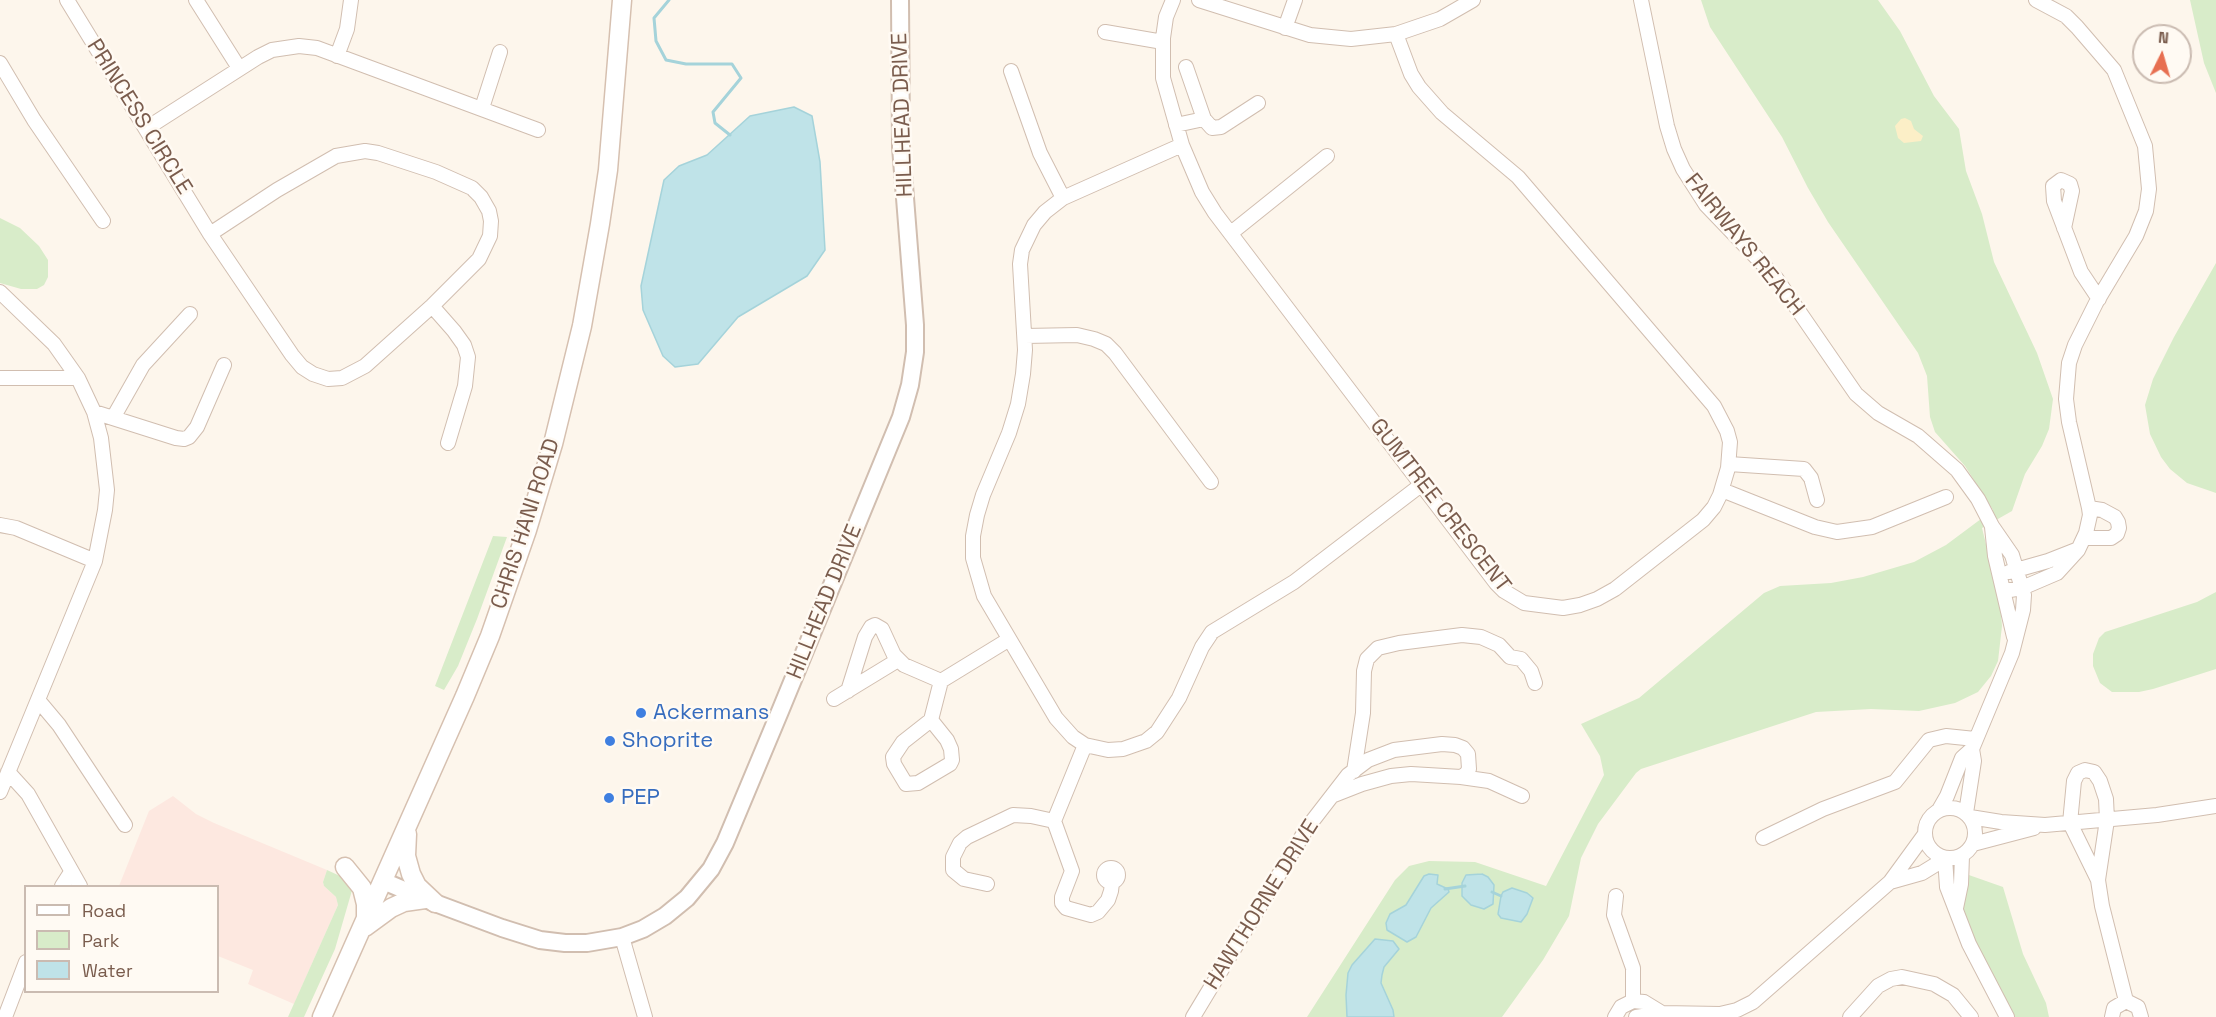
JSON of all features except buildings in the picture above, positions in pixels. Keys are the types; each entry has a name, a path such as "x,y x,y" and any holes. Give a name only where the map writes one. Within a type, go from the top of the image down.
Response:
{"main road":[{"name":"CHRIS HANI ROAD","path":"322,1017 465,696 490,636 527,530 561,412 586,306 609,159 622,0"},
{"path":"407,823 408,868 417,886 430,901"},
{"path":"345,867 357,880 364,893 366,904 363,927"},
{"path":"363,927 404,902 430,901"}],"street":[{"name":"PRINCESS CIRCLE","path":"67,0 210,234 302,367 328,380 342,378 365,366 432,306 479,259 485,251 490,236 491,221 489,211 481,197 472,188 436,172 365,151 336,156 277,190 210,234"},
{"path":"196,0 239,68"},
{"path":"337,56 347,29 351,0"},
{"name":"HILLHEAD DRIVE","path":"383,881 430,901 540,940 587,943 622,937 643,929 665,916 702,883 719,855 907,399 914,366 915,325 901,147 900,0"},
{"name":"GUMTREE CRESCENT","path":"1173,0 1166,17 1162,42 1163,78 1182,145 1202,192 1421,485 1504,591 1524,603 1563,608 1597,599 1615,589 1702,520 1714,507 1729,464 1730,442 1723,421 1714,406 1518,177 1442,113 1419,87 1411,74 1395,34"},
{"path":"1199,0 1310,35 1351,39 1395,34 1440,19 1473,0"},
{"path":"1285,28 1295,0"},
{"name":"FAIRWAYS REACH","path":"1641,0 1669,134 1683,169 1700,196 1729,231 1763,262 1776,278 1856,394 1878,413 1918,436 1963,477 2012,555 2024,595 2023,610 2005,674 1973,744 1962,758 1939,810"},
{"path":"2004,591 2022,588 2058,573 2081,544 2089,525 2090,508 2069,422 2066,380 2075,345 2136,236 2146,211 2149,189 2145,146 2114,70 2066,16 2036,0"},
{"path":"1105,32 1162,42"},
{"path":"147,128 239,68 272,50 298,46 317,48 538,130"},
{"path":"482,108 500,52"},
{"path":"0,63 34,120 103,221"},
{"path":"1186,67 1203,119 1212,128 1221,127 1258,103"},
{"path":"1011,71 1040,153 1063,198"},
{"path":"1176,125 1203,119"},
{"path":"1182,145 1063,198 1045,212 1034,225 1022,250 1020,264 1025,336 1023,374 1018,404 1009,433 983,495 973,536 973,558 977,580 984,596 1056,718 1072,737 1084,745 1108,750 1123,749 1146,741 1157,732 1179,698 1202,647 1212,632 1294,582 1421,485"},
{"path":"1231,232 1327,156"},
{"path":"2064,228 2081,272 2099,299"},
{"path":"0,292 54,344 78,378 94,412 101,438 106,490 105,510 95,561 0,792"},
{"path":"432,306 464,345 468,357 465,386 448,443"},
{"path":"113,418 143,366 190,314"},
{"path":"1025,336 1077,336 1106,344 1211,482"},
{"path":"94,412 184,439 189,437 197,427 224,365"},
{"path":"0,378 78,378"},
{"path":"1729,464 1804,469 1811,478 1817,500"},
{"path":"1722,489 1815,527 1837,532 1872,527 1946,497"},
{"path":"2001,575 2048,561 2081,544 2111,538 2117,534 2119,528 2115,518 2102,510 2090,508"},
{"path":"0,525 16,528 95,561"},
{"name":"FAIRWAYS REACH","path":"1992,526 1995,556 2014,639"},
{"path":"848,691 871,627 878,625 898,660 904,665 941,681"},
{"path":"1354,771 1363,713 1364,671 1367,659 1378,648 1462,635 1481,637 1499,645 1510,657 1521,659 1531,672 1535,683"},
{"path":"931,720 947,740 952,760 950,764 918,783 906,784 894,764 895,751 931,720 941,681 1008,640"},
{"path":"834,699 898,660"},
{"path":"38,699 59,725 125,825"},
{"path":"1763,838 1823,809 1895,782 1929,740 1946,736 1973,744"},
{"name":"HAWTHORNE DRIVE","path":"1193,1017 1307,828 1348,775 1368,760 1394,750 1442,744 1463,748 1468,754 1470,761 1466,774 1461,777"},
{"name":"FAIRWAYS REACH","path":"1968,815 1974,760 1973,744"},
{"path":"1084,745 1054,821 1072,871 1062,903 1066,908 1091,915 1098,912 1108,900 1112,891 1112,883"},
{"path":"1411,774 1412,748"},
{"path":"2098,880 2070,823 2074,781 2078,773 2085,770 2094,772 2100,781 2106,800 2107,820 2098,880 2102,906 2126,1001"},
{"path":"8,772 28,794 79,885"},
{"path":"1334,795 1381,779 1411,774 1489,781 1522,796"},
{"path":"1636,1017 1662,1013 1720,1014 1737,1010 1753,1002 1890,882 1924,834 1928,820 1939,810 1952,808 1968,815 2001,822 2045,825 2157,815 2216,806"},
{"path":"987,884 964,879 953,870 953,857 960,843 967,837 1013,815 1054,821"},
{"path":"1968,815 1975,829 1973,844"},
{"path":"1924,834 1929,848 1943,858 1954,858 1962,856 1973,844 2045,825"},
{"path":"1956,908 1962,856"},
{"path":"1890,882 1922,873 1943,858"},
{"path":"1943,858 1947,887 1969,944 2007,1017"},
{"path":"63,885 71,872"},
{"path":"1616,896 1614,915 1633,968 1633,1001"},
{"path":"622,937 645,1017"},
{"path":"5,1017 24,967"},
{"path":"1850,1017 1878,986 1891,979 1902,977 1934,984 1953,995 1971,1017"},
{"path":"1615,1017 1621,1006 1633,1001 1644,1002 1662,1013"},
{"path":"2112,1017 2117,1004 2126,1001 2138,1007 2141,1017"}],"shaded area":[{"path":"173,796 196,814 214,823 327,870 324,886 336,897 338,905 294,1004 248,984 253,970 219,956 219,885 119,885 149,811"}],"green space":[{"path":"1701,0 1878,0 1900,31 1934,96 1959,129 1966,171 1982,214 1994,262 2037,353 2053,399 2049,429 2042,446 2025,474 2012,511 1982,528 2000,602 2002,626 1998,661 1991,676 1978,692 1955,703 1919,711 1871,709 1816,712 1641,769 1598,824 1581,858 1569,916 1543,960 1502,1017 1307,1017 1395,880 1409,866 1429,861 1475,862 1546,886 1604,775 1600,756 1581,724 1639,698 1764,593 1780,586 1831,583 1863,577 1914,562 1946,545 1993,510 1965,466 1935,432 1930,417 1927,376 1918,353 1828,222 1782,137 1710,27"},
{"path":"2190,0 2216,0 2216,93 2204,63"},
{"path":"0,218 20,228 39,246 48,260 48,277 44,285 37,289 21,289 0,283"},
{"path":"2216,263 2216,493 2187,483 2170,469 2161,457 2150,434 2145,405 2153,379 2174,337"},
{"path":"493,536 507,537 458,666 444,690 435,686"},
{"path":"2216,592 2216,669 2139,692 2112,692 2100,683 2093,666 2093,654 2099,638 2105,632 2197,602"},
{"path":"327,870 340,876 353,887 335,949 304,1017 288,1017 338,905 336,897 324,886"},
{"path":"1966,874 2003,887 2023,954 2046,1003 2049,1017 2011,1017 2007,1002 1968,926 1962,902"}],"sand":[{"path":"1905,118 1911,121 1914,129 1923,136 1921,141 1904,143 1898,138 1895,126"}],"water":[{"path":"794,107 812,116 820,162 825,250 807,276 738,317 698,364 675,367 663,356 643,310 641,286 664,180 679,166 707,155 750,116"},
{"path":"1482,874 1488,877 1494,885 1493,904 1484,909 1471,905 1462,896 1462,883 1466,875"},
{"path":"1438,875 1437,884 1448,889 1449,892 1431,908 1416,937 1407,942 1387,930 1386,923 1390,914 1406,905 1424,876"},
{"path":"1512,888 1527,893 1533,898 1521,922 1501,918 1498,914 1503,892"},
{"path":"1375,939 1393,941 1399,949 1384,967 1381,983 1394,1017 1347,1017 1348,973 1352,965"}],"waterway":[{"path":"669,0 654,18 656,41 666,60 686,64 732,64 741,78 713,112 715,123 730,135"},
{"path":"1445,889 1465,886"},
{"path":"1492,892 1501,896"}],"place":[{"name":"Ackermans","path":"641,713"},
{"name":"Shoprite","path":"610,741"},
{"name":"PEP","path":"609,798"}]}
